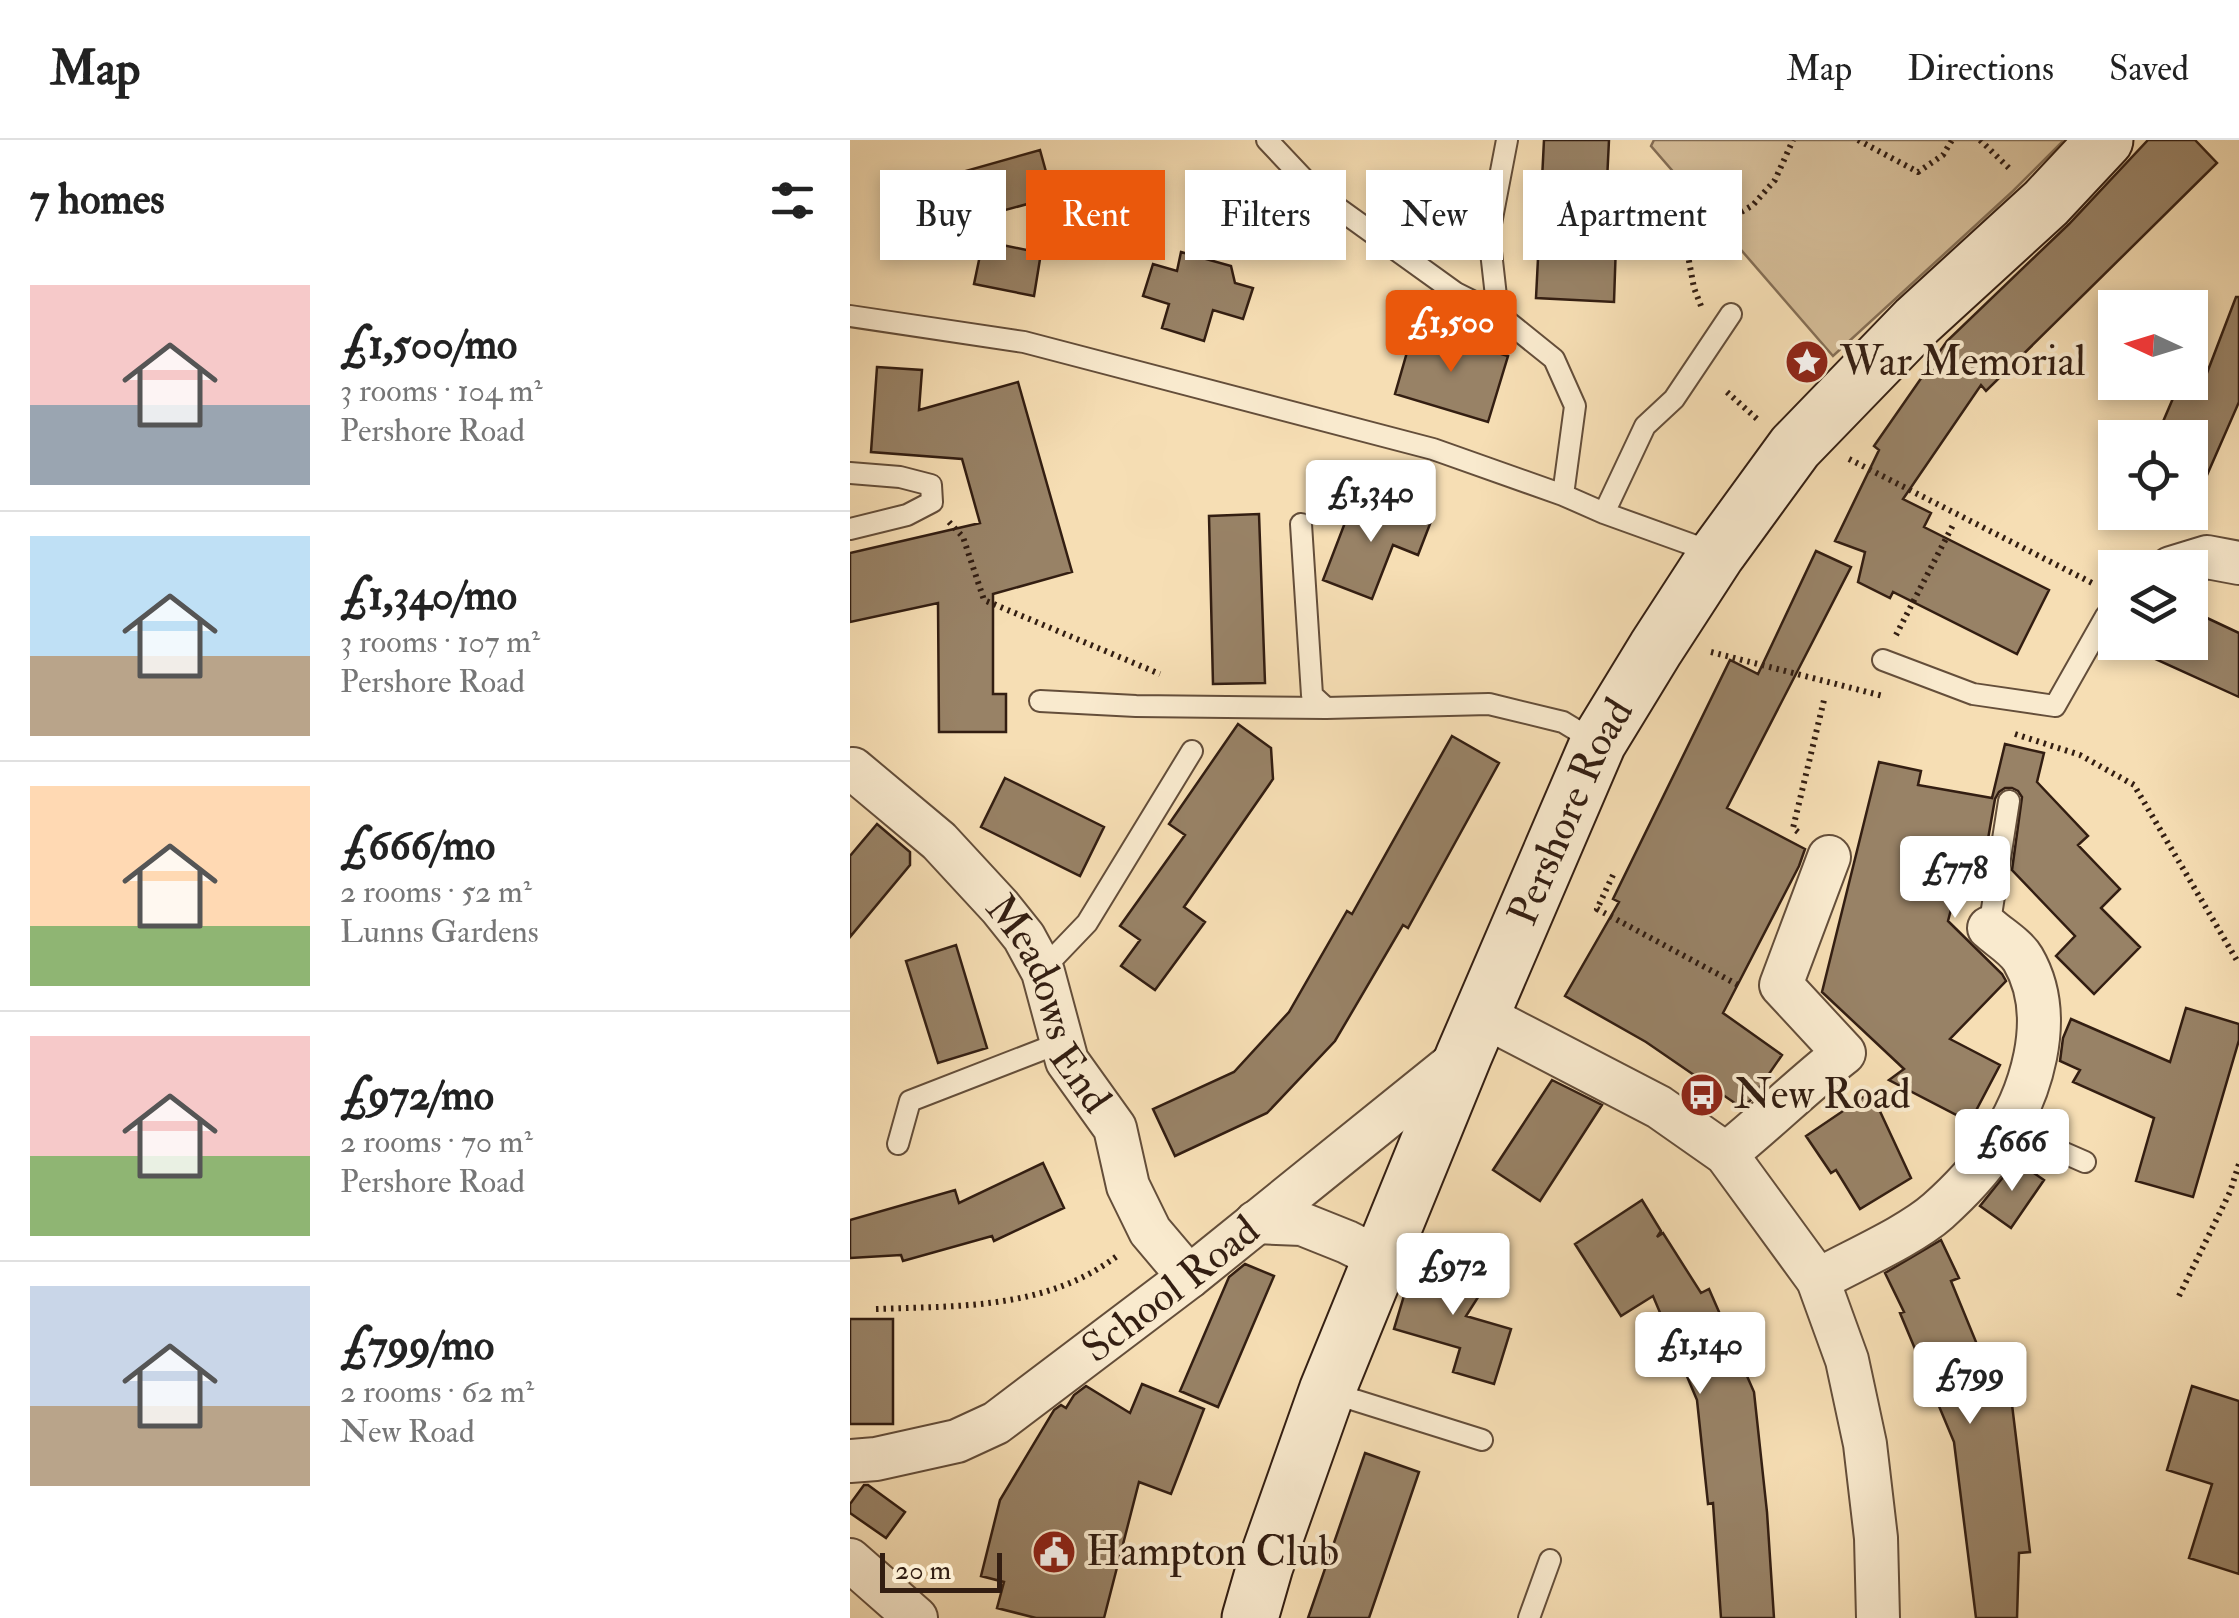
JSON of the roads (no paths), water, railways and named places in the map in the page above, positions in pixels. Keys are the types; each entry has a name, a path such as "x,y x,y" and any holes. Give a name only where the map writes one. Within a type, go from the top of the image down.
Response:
{"main road":[{"name":"Pershore Road","path":"1250,1618 1327,1392 1472,1035 1598,742 1717,554 1794,447 1787,433 2046,203 2106,140"}],"street":[{"path":"2208,557 2239,563"},
{"name":"Meadows End","path":"852,771 940,842 1024,938 1042,970 1067,1061 1115,1128 1128,1186 1150,1231 1188,1277"},
{"path":"1726,1154 1844,1053 1781,985 1830,856"},
{"path":"1818,1280 1936,1213 1994,1150 2016,1112 2033,1068 2039,1023 2032,982 2021,955 1989,928"},
{"path":"1472,1035 1659,1107 1726,1154 1818,1280 1846,1360 1865,1444 1876,1538 1878,1618"},
{"name":"School Road","path":"850,1462 957,1441 996,1423 1256,1222 1472,1035"},
{"path":"1256,1222 1302,1224 1381,1259"},
{"path":"851,1565 916,1618"}],"lane":[{"path":"1267,140 1318,193 1456,294 1498,314 1554,360 1575,406 1564,495"},
{"path":"1498,314 1488,234 1507,140"},
{"path":"1604,513 1645,426 1674,399 1731,314"},
{"path":"850,316 1024,342 1433,449 1717,554"},
{"path":"850,473 900,477 930,485 932,502 907,515 850,529"},
{"path":"1300,524 1312,695 1326,708"},
{"path":"1883,660 1973,694 2055,706 2098,630"},
{"path":"1040,701 1326,708 1489,704 1563,722 1598,742"},
{"path":"1042,970 1087,923 1192,751"},
{"path":"1989,928 2008,800"},
{"path":"898,1144 910,1101 1062,1042"},
{"path":"2007,1128 2085,1162"},
{"path":"1327,1392 1482,1440"},
{"path":"1529,1618 1550,1560"}],"place":[{"name":"War Memorial","path":"1807,362"},
{"name":"New Road","path":"1702,1095"},
{"name":"Hampton Club","path":"1054,1552"}]}
